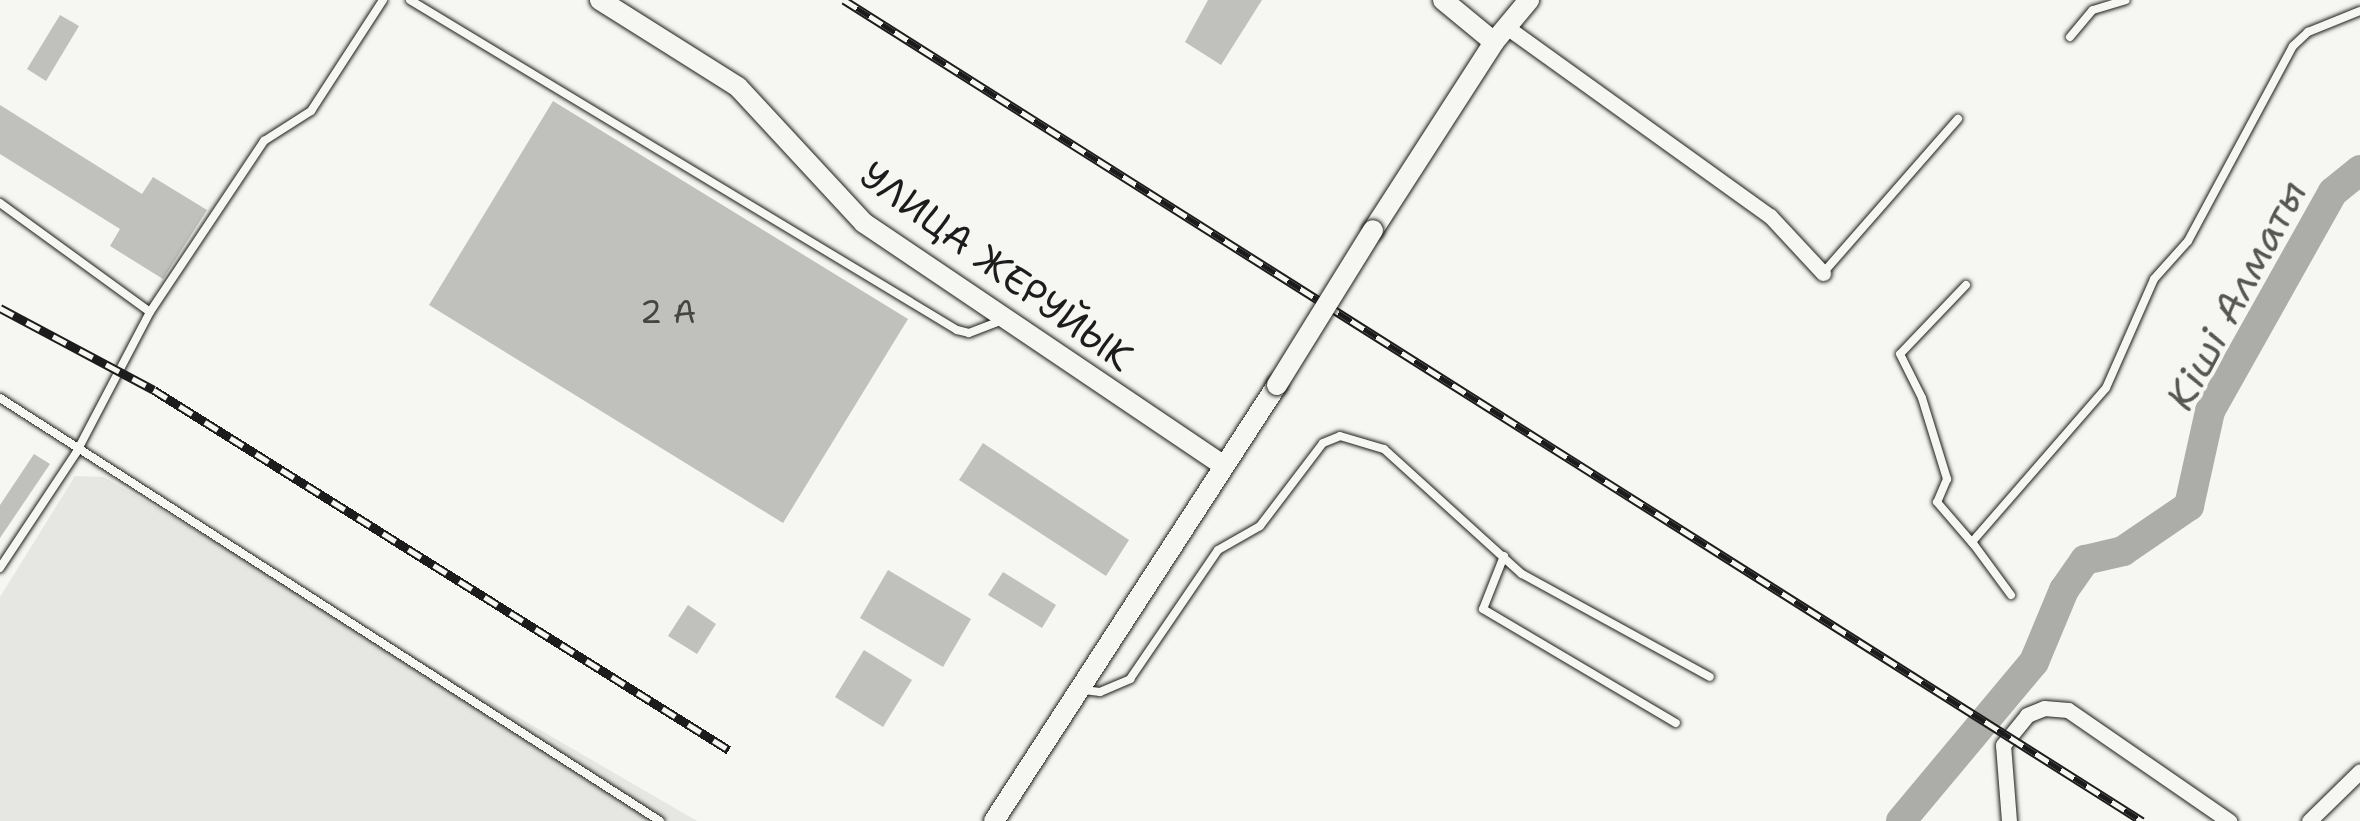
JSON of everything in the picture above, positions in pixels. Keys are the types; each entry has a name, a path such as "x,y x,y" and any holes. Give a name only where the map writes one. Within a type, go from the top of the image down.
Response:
{"main road":[{"name":"УЛИЦА ЖЕРУЙЫК","path":"600,0 738,87 850,212 1003,320 1224,466"},
{"path":"1443,0 1501,35"},
{"path":"994,821 1373,230 1501,35 1530,0"}],"street":[{"path":"1501,35 1770,216 1823,273"},
{"path":"2009,821 2004,745 2026,715 2044,708 2068,710 2229,821"},
{"path":"2308,821 2360,770"}],"lane":[{"path":"0,568 76,453 150,312 264,141 312,111 383,0"},
{"path":"410,0 957,330 969,333 1003,320"},
{"path":"2070,37 2093,10 2126,0"},
{"path":"1974,544 2036,462 2106,388 2154,279 2188,241 2293,46 2308,32 2360,11"},
{"path":"1823,273 1958,119"},
{"path":"0,202 150,312"},
{"path":"1966,285 1900,354 1922,398 1947,480 1937,502 2011,595"},
{"path":"0,398 76,453 660,821"},
{"path":"1079,689 1100,692 1130,679 1218,550 1260,526 1331,438 1352,436 1384,449 1522,574 1710,677"},
{"path":"1504,556 1483,609 1676,723"}],"shaded area":[{"path":"75,476 104,477 697,821 0,821 0,597"}],"building":[{"path":"1208,0 1262,0 1221,65 1185,42"},
{"path":"60,15 79,26 46,81 27,69"},
{"path":"553,101 908,319 783,523 429,305"},
{"path":"0,105 142,194 153,177 207,210 163,279 110,246 120,229 0,154"},
{"path":"983,443 1129,540 1106,576 959,480"},
{"path":"34,454 50,464 0,538 0,505"},
{"path":"888,570 971,619 943,667 860,618"},
{"path":"1003,572 1056,605 1042,628 988,595"},
{"path":"688,605 716,624 697,654 668,636"},
{"path":"864,650 912,680 883,727 835,697"}],"waterway":[{"name":"Кіші Алматы","path":"1901,821 2034,662 2064,590 2085,560 2123,551 2189,506 2210,411 2333,192 2360,170"}],"railway":[{"path":"844,0 2142,821"},
{"path":"0,308 154,390 729,750"}]}
